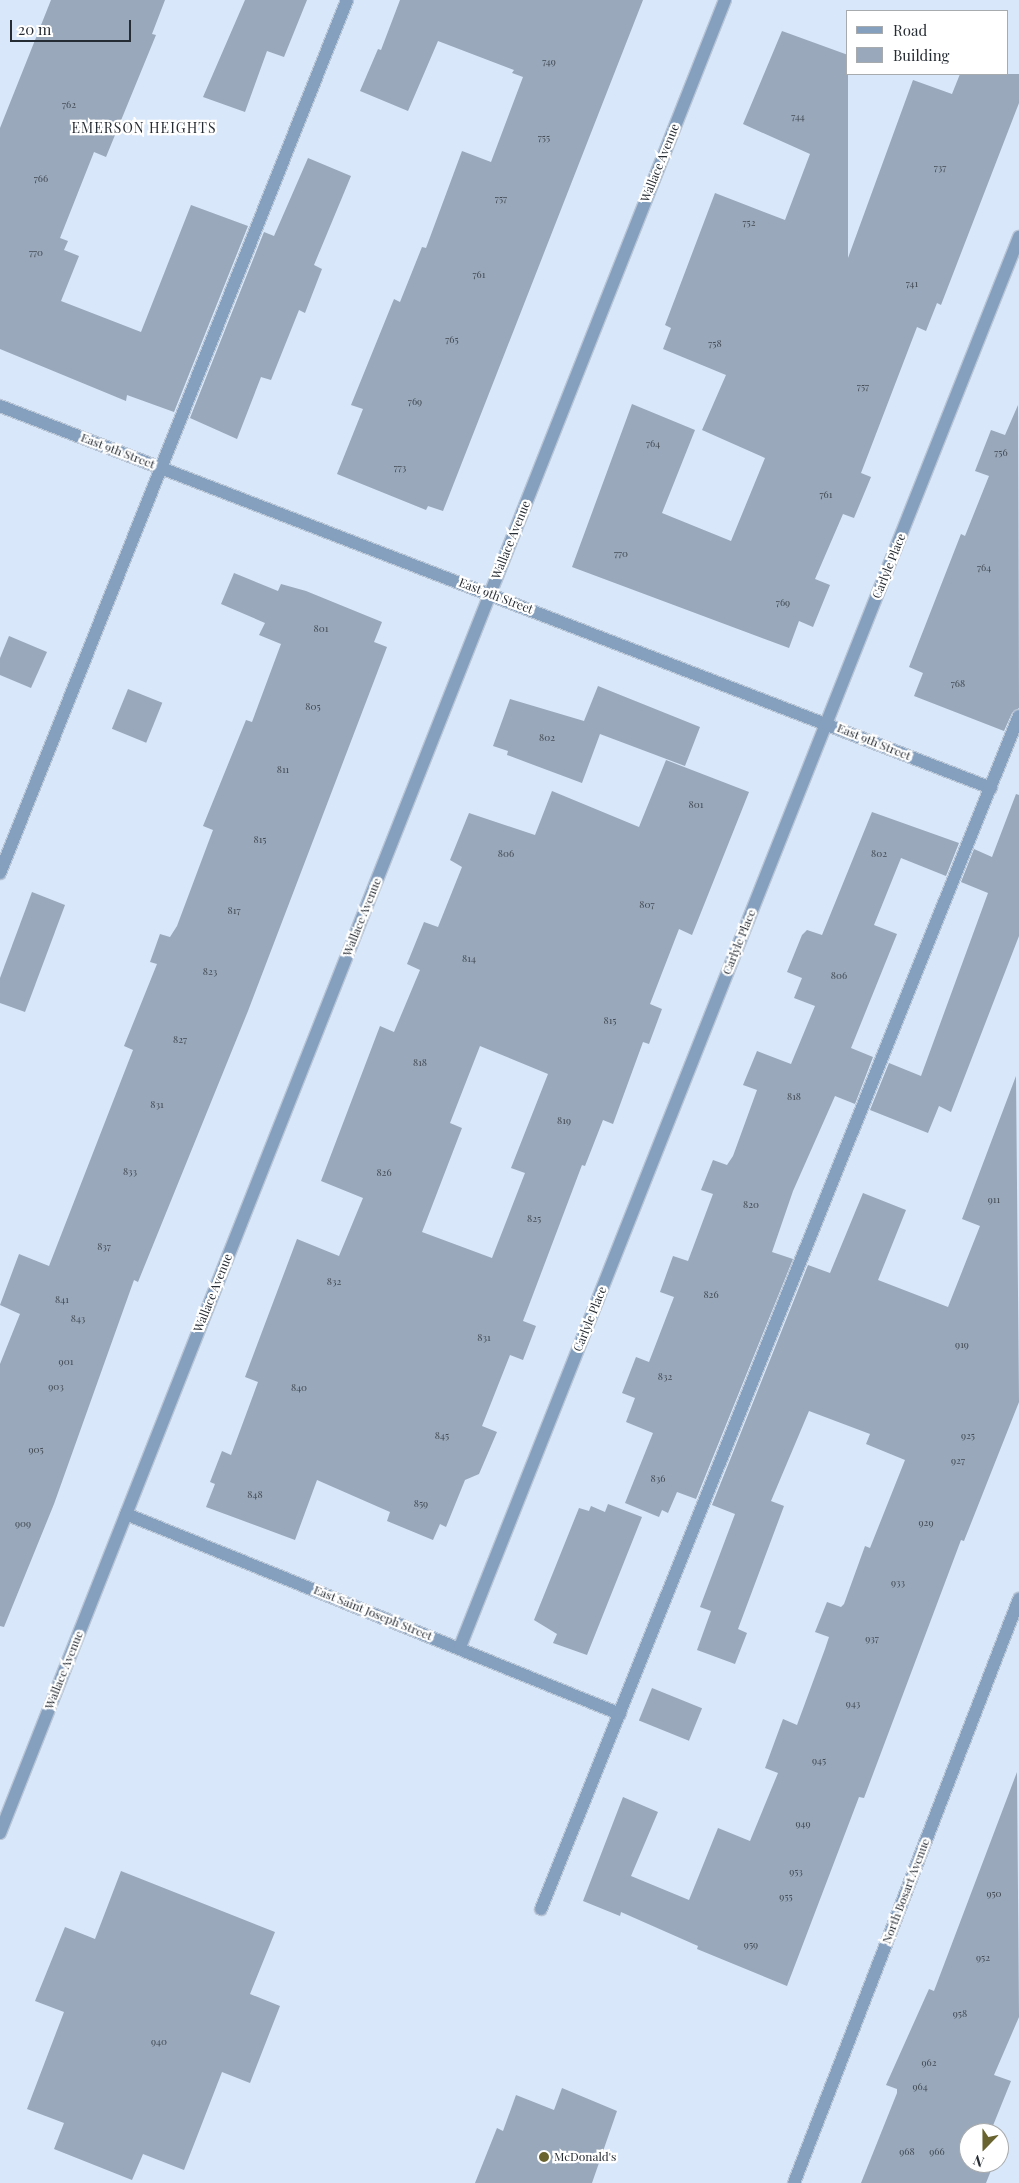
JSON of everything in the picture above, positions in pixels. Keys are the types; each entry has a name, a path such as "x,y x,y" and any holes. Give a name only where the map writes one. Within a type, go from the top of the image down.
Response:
{"street":[{"path":"0,873 346,0"},
{"name":"Wallace Avenue","path":"0,1834 725,0"},
{"name":"Carlyle Place","path":"460,1647 1019,237"},
{"name":"East 9th Street","path":"0,406 490,593 991,788"},
{"path":"541,1909 1019,716"},
{"name":"East Saint Joseph Street","path":"126,1514 460,1647 620,1714"},
{"name":"North Bosart Avenue","path":"794,2183 1019,1599"}],"building":[{"path":"51,0 165,0 152,34 156,35 106,157 94,152 60,238 68,241 64,250 79,256 61,301 141,332 191,205 248,226 174,412 127,395 126,401 0,349 0,128"},
{"path":"245,0 307,0 284,57 267,51 245,112 203,97"},
{"path":"400,0 643,0 443,511 428,506 426,510 337,474 363,409 351,405 394,299 400,302 422,247 426,248 462,151 491,162 523,77 512,73 514,70 438,41 408,111 360,91 378,49 381,50"},
{"path":"782,31 846,54 846,75 848,75 848,258 913,80 952,94 960,75 1019,74 1019,103 941,305 937,303 926,331 917,327 861,473 871,477 854,518 843,514 815,579 830,585 813,627 799,621 789,648 572,567 632,404 695,430 662,513 731,541 765,458 702,430 726,375 663,349 671,328 665,325 715,193 785,220 810,154 743,124"},
{"path":"308,158 351,176 314,265 322,269 305,313 299,310 271,380 261,377 237,439 190,418 264,232 274,236"},
{"path":"1018,405 1019,708 1012,713 1004,731 914,696 923,673 909,667 961,534 965,536 989,476 975,471 991,430 1005,435"},
{"path":"234,573 278,591 281,584 306,591 382,622 374,642 387,647 248,1011 138,1282 134,1280 54,1504 4,1627 0,1626 0,1364 20,1314 0,1305 19,1254 49,1266 133,1050 124,1046 157,964 150,962 160,934 170,937 177,926 213,830 203,826 246,720 252,722 281,644 259,635 265,623 221,604"},
{"path":"9,636 47,652 31,688 0,675 0,658"},
{"path":"598,686 700,727 685,766 600,734 582,783 507,755 508,751 493,746 510,699 584,721"},
{"path":"128,689 162,703 146,743 112,729"},
{"path":"666,760 749,792 692,935 679,929 650,1004 662,1009 649,1044 643,1042 613,1124 603,1120 585,1166 582,1165 523,1321 536,1326 523,1360 510,1355 482,1426 497,1432 479,1474 465,1480 446,1527 440,1524 433,1540 387,1521 390,1512 317,1480 295,1540 206,1507 215,1484 210,1482 222,1451 231,1455 258,1382 245,1377 297,1239 339,1256 363,1198 321,1181 380,1026 394,1032 420,970 407,964 424,922 438,927 462,867 450,860 469,813 535,835 552,791 639,827","holes":["480,1046 548,1074 511,1168 525,1173 492,1258 422,1232 462,1128 450,1123"]},
{"path":"1016,794 1019,795 1019,936 951,1112 939,1106 928,1133 870,1110 889,1063 921,1076 988,893 961,882 974,849 992,857"},
{"path":"872,812 959,843 946,876 901,858 874,925 897,934 851,1048 873,1057 855,1104 835,1096 793,1191 772,1252 793,1259 696,1499 677,1492 668,1513 662,1510 659,1517 625,1503 653,1433 626,1422 635,1398 622,1393 636,1357 649,1362 674,1297 660,1292 673,1256 688,1261 713,1194 701,1190 713,1160 727,1165 733,1156 757,1090 743,1085 757,1051 791,1064 815,1006 794,998 802,978 787,972 802,935 807,930 822,935"},
{"path":"32,892 65,905 25,1012 0,1003 0,978"},
{"path":"1016,1076 1019,1402 964,1541 961,1540 864,1798 859,1797 787,1986 697,1949 698,1946 621,1912 620,1916 583,1901 623,1797 658,1812 631,1876 689,1900 718,1828 750,1841 778,1773 765,1768 783,1719 797,1725 829,1637 815,1632 827,1602 841,1607 844,1604 865,1546 870,1548 905,1460 866,1444 870,1434 809,1411 771,1501 784,1506 738,1629 747,1633 735,1664 697,1650 711,1611 700,1607 735,1514 712,1505 808,1265 830,1273 863,1193 906,1210 878,1280 948,1307 980,1226 962,1219"},
{"path":"608,1504 642,1517 587,1655 553,1643 557,1634 534,1620 579,1508 589,1511 591,1506 605,1512"},
{"path":"652,1688 702,1708 689,1741 639,1720"},
{"path":"1017,1772 1019,2017 994,2075 1011,2081 994,2123 959,2123 959,2173 990,2173 986,2183 861,2183 897,2093 897,2089 886,2085 929,1989 934,1991"},
{"path":"121,1871 275,1932 250,1994 280,2006 250,2083 222,2072 184,2170 143,2154 132,2180 54,2149 64,2123 27,2109 64,2012 35,2001 65,1927 95,1939"},
{"name":"McDonald's","path":"562,2088 617,2111 592,2183 475,2183 497,2128 503,2131 516,2095 554,2110"}],"place":[{"name":"McDonald's","path":"544,2157"}],"district":[{"name":"EMERSON HEIGHTS","path":"144,128"}]}
